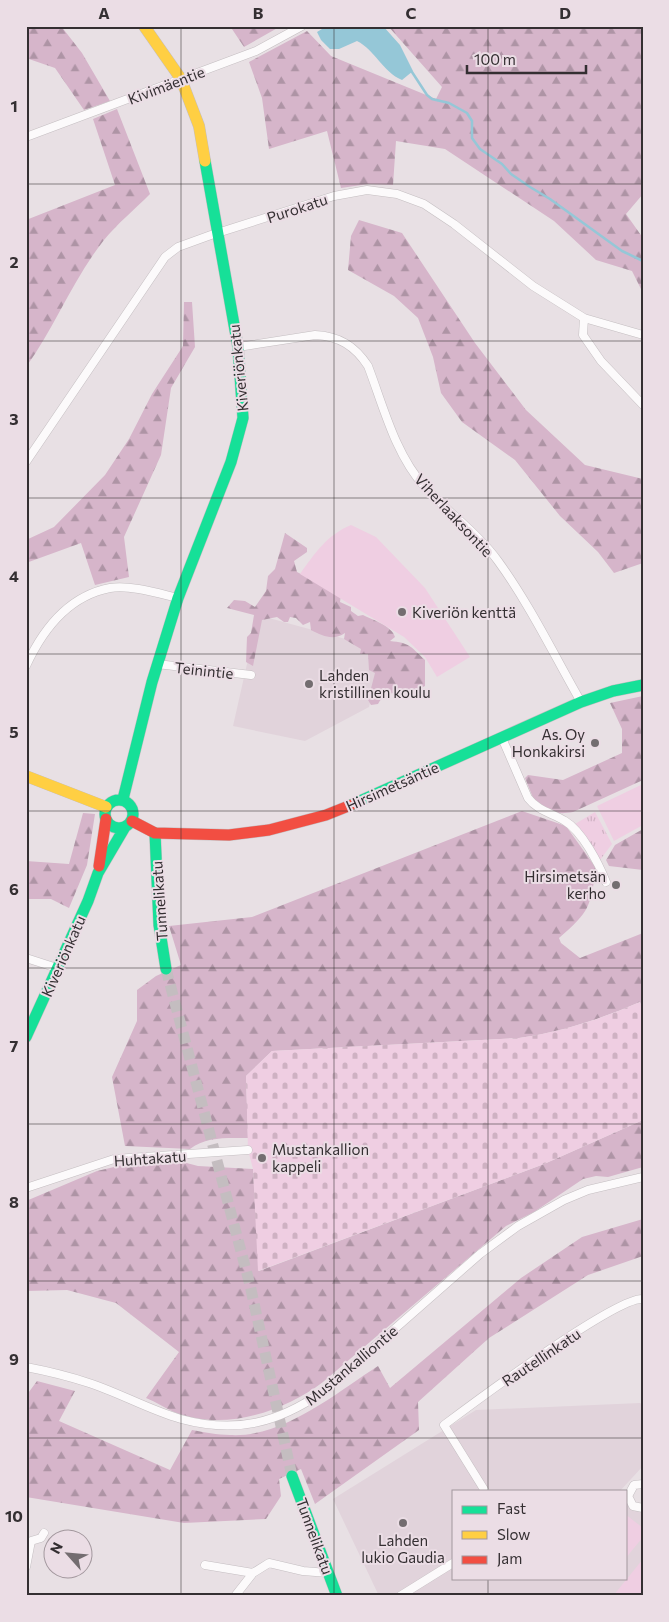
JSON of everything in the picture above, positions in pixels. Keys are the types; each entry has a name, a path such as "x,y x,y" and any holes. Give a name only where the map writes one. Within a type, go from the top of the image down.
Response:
{"street":[{"name":"Kiveriönkatu","path":"123,800 157,664 178,598 242,429 243,398 238,347 199,126 181,79 144,26"},
{"name":"Kivimäentie","path":"26,137 256,51 302,26"},
{"name":"Purokatu","path":"26,462 165,257 178,247 334,196 367,190 397,194 424,204 454,224 533,286 584,318 643,336"},
{"path":"584,318 583,335 601,361 643,405"},
{"name":"Viherlaaksontie","path":"238,347 315,335 326,336 350,346 360,355 368,366 400,448 412,470 423,486 475,534 517,588 580,702"},
{"path":"26,666 38,640 53,621 71,605 90,595 110,588 140,590 178,598"},
{"name":"Teinintie","path":"157,664 251,675"},
{"name":"Hirsimetsäntie","path":"128,824 155,833 229,834 270,830 326,814 580,702 614,691 643,685"},
{"path":"502,738 528,798 535,807 561,819 574,828 600,866 606,882"},
{"path":"26,776 68,794 106,807"},
{"path":"113,800 123,800 132,808 128,824 115,828 106,820 106,807 113,800"},
{"name":"Kiveriönkatu","path":"26,1037 88,901 98,873 106,820"},
{"name":"Kiveriönkatu","path":"98,873 128,824"},
{"name":"Tunnelikatu","path":"155,833 159,925 166,969"},
{"path":"26,958 57,968"},
{"name":"Huhtakatu","path":"26,1188 114,1159 248,1150"},
{"name":"Mustankalliontie","path":"26,1367 90,1383 180,1418 213,1425 244,1426 272,1419 300,1408 324,1391 480,1254 518,1226 564,1200 588,1190 643,1177"},
{"name":"Rautellinkatu","path":"483,1490 444,1425 544,1352 620,1306 643,1299"},
{"name":"Tunnelikatu","path":"292,1476 337,1596"},
{"path":"643,1484 634,1485 628,1496 633,1506 643,1508"},
{"path":"26,1567 31,1541 42,1536"},
{"path":"235,1596 253,1573 269,1563 303,1571 328,1573"},
{"path":"400,1596 452,1563"},
{"path":"205,1565 253,1573"}],"shaded area":[{"name":"Lahden kristillinen koulu","path":"258,615 382,649 369,707 305,741 233,726"},
{"name":"Lahden lukio Gaudia","path":"640,1403 643,1405 643,1466 621,1490 452,1490 452,1580 626,1580 626,1496 643,1509 643,1596 379,1596 333,1499 476,1410"}],"green space":[{"path":"26,26 61,26 82,53 110,101 84,110 55,68 26,58"},
{"path":"230,26 281,26 244,47"},
{"path":"388,26 643,26 643,194 626,214 643,238 643,293 632,271 596,260 554,221 445,149 396,141 393,185 368,184 341,188 327,131 269,149 262,98 249,62 307,31 331,56 436,99 442,87"},
{"path":"117,109 150,194 115,228 93,255 26,367 26,220 115,185 93,119"},
{"path":"359,220 402,233 475,343 526,410 585,465 643,479 643,563 614,573 598,552 560,516 515,460 462,422 441,393 433,357 418,318 394,296 348,270 351,236"},
{"path":"184,302 192,302 195,347 171,388 161,455 124,537 129,577 95,585 81,543 26,563 26,540 54,527 105,475 129,439 152,394 183,346"},
{"name":"Kiveriön kenttä","path":"351,525 376,537 425,588 470,657 437,677 425,657 404,637 300,574 328,539"},
{"path":"285,533 307,548 307,552 294,561 297,572 341,595 340,602 351,607 351,611 358,616 363,615 377,621 393,633 395,637 390,641 409,646 425,660 425,686 409,694 401,692 392,693 380,700 378,704 371,705 368,700 375,673 369,670 368,654 360,654 361,649 344,639 345,633 336,637 324,636 311,630 310,622 303,625 296,618 290,617 288,622 284,622 277,617 262,620 253,666 246,662 247,637 251,633 254,615 227,608 234,600 245,601 255,607 266,591 268,576 275,569"},
{"path":"643,696 643,780 573,812 554,812 536,805 525,778 528,775 563,780 622,753 622,729 610,703"},
{"path":"643,784 643,825 614,841 597,806"},
{"path":"522,811 566,826 596,868 587,908 583,915 559,938 561,943 580,958 643,933 643,1010 640,1002 581,1024 519,1038 272,1051 246,1076 248,1138 210,1140 190,1149 125,1146 112,1077 137,1021 137,990 156,976 181,965 169,926 252,917"},
{"path":"595,812 612,844 600,860 575,824"},
{"path":"83,813 95,814 87,865 69,908 51,899 26,899 26,861 69,864"},
{"path":"643,829 643,870 609,866 606,860 615,845"},
{"path":"640,1002 643,1010 643,1120 544,1164 258,1271 253,1169 248,1150 246,1076 272,1051 519,1038 581,1024"},
{"path":"643,1120 643,1167 608,1177 596,1176 583,1179 534,1212 506,1226 323,1382 290,1402 252,1416 213,1420 193,1418 174,1412 146,1398 179,1352 116,1303 67,1290 26,1291 26,1201 97,1171 131,1163 179,1161 198,1166 253,1169 259,1271 544,1164"},
{"path":"643,1219 643,1256 588,1275 489,1338 418,1402 419,1430 315,1504 301,1469 279,1479 281,1496 266,1519 184,1523 26,1497 26,1396 37,1381 75,1391 59,1421 170,1470 192,1430 230,1435 250,1434 270,1429 308,1412 378,1366 390,1388 521,1278 582,1237"},
{"path":"626,1515 643,1528 643,1537 626,1558"},
{"path":"643,1559 641,1596 613,1596"}],"water":[{"path":"327,26 383,26 400,45 413,71 402,80 389,72 369,50 357,41 339,49 330,49 321,40 317,32"}],"waterway":[{"path":"412,72 427,95 432,99 449,103 467,113 472,121 472,138 480,149 502,164 511,174 550,199 622,251 643,261"}],"tunnel":[{"path":"166,969 250,1285 292,1476"}],"traffic: fast":[{"path":"123,799 152,682 178,598 231,462 243,418 238,347 205,161"},
{"path":"351,805 581,702 613,691 643,685"},
{"path":"119,800 129,804 133,814 129,824 119,828 109,824 105,814 109,804 119,800"},
{"path":"26,1037 88,901 98,873 125,827"},
{"path":"155,833 159,925 166,969"},
{"path":"292,1476 337,1596"}],"traffic: slow":[{"path":"144,26 181,79 199,126 205,161"},
{"path":"26,776 106,807"}],"traffic: jam":[{"path":"132,821 155,833 229,835 269,830 326,815 351,805"},
{"path":"99,866 106,819"}],"place":[{"name":"Kiveriön kenttä","path":"402,612"},
{"name":"Lahden kristillinen koulu","path":"309,684"},
{"name":"As. Oy Honkakirsi","path":"595,743"},
{"name":"Hirsimetsän kerho","path":"616,885"},
{"name":"Mustankallion kappeli","path":"262,1158"},
{"name":"Lahden lukio Gaudia","path":"403,1523"}]}
